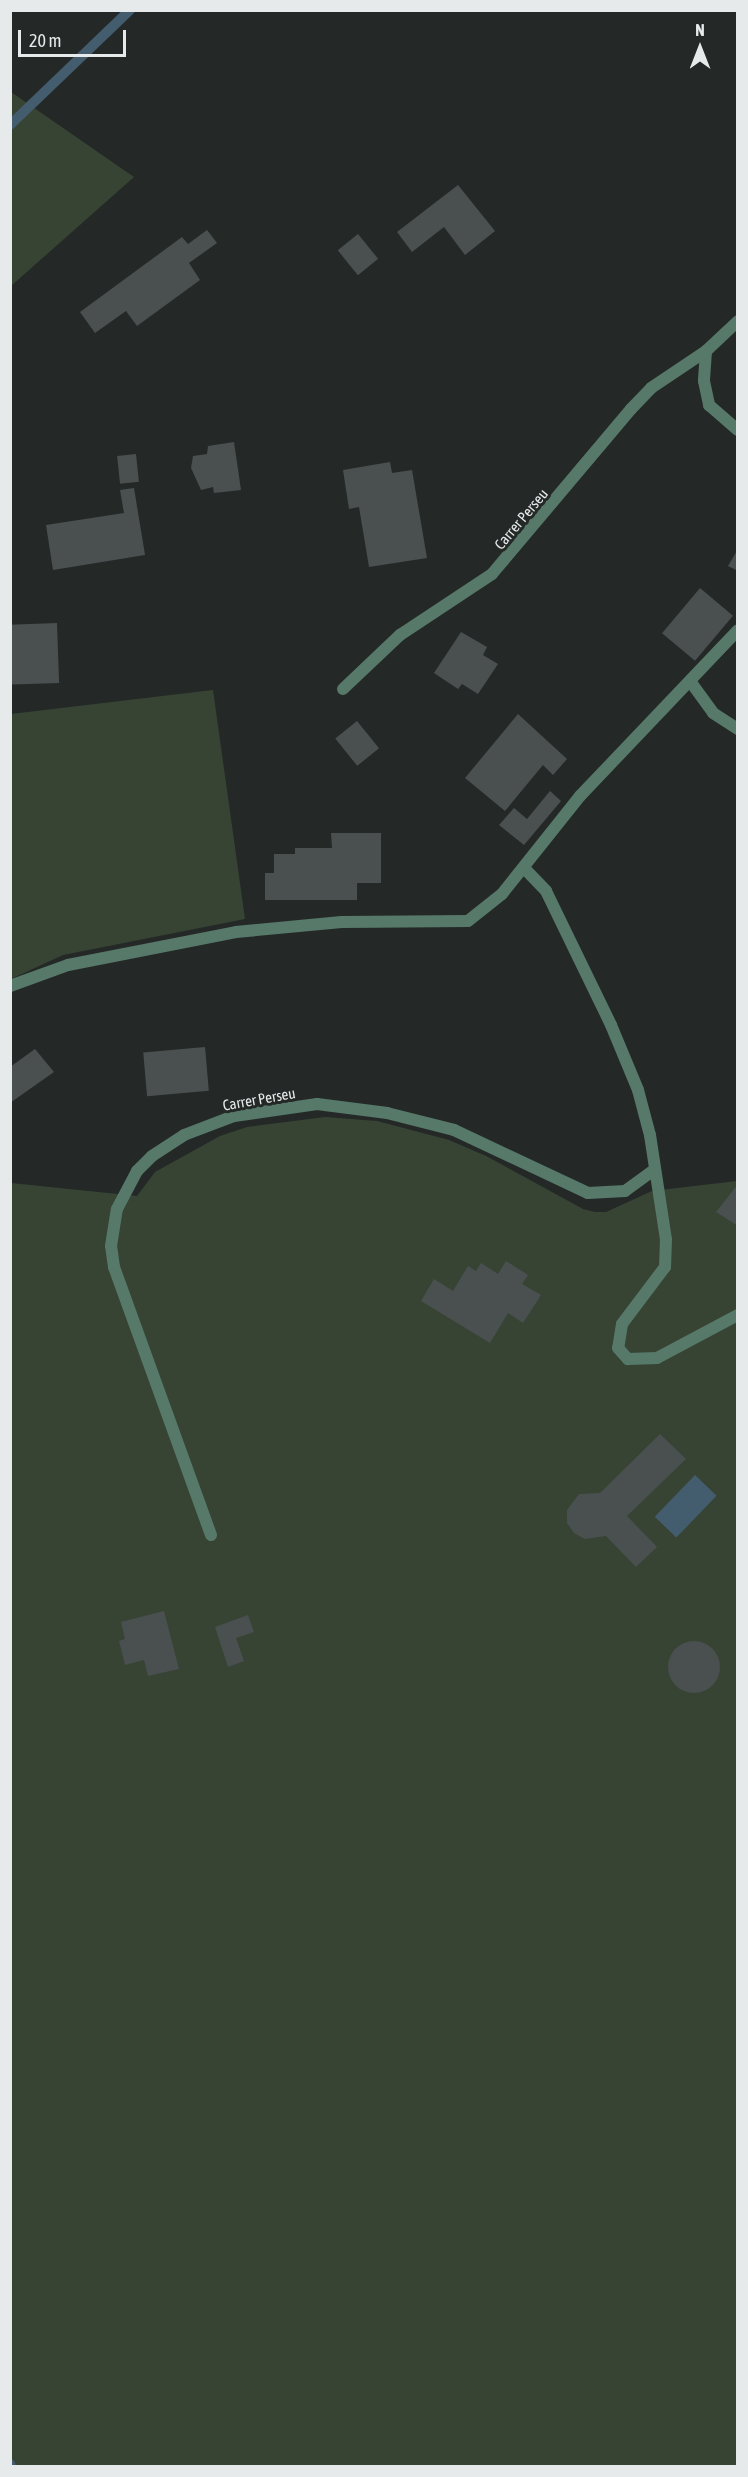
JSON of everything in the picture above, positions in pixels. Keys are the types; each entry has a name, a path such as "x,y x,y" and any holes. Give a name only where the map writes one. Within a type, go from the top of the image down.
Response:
{"street":[{"name":"Carrer Perseu","path":"343,689 400,635 492,574 644,395 706,351 738,321"},
{"path":"706,351 704,395 718,416 738,430"},
{"path":"10,986 68,965 236,932 342,922 468,921 490,906 524,868 580,796 738,630"},
{"path":"690,681 713,712 738,729"},
{"path":"524,868 546,891 627,1059 644,1110 666,1239 665,1267 617,1333 621,1353 628,1359 657,1358 738,1315"},
{"name":"Carrer Perseu","path":"212,1535 114,1267 111,1246 117,1209 137,1171 152,1156 184,1135 234,1116 317,1104 387,1113 454,1130 588,1193 625,1191 655,1169"}],"green space":[{"path":"11,92 134,177 11,286"},
{"path":"213,690 245,919 63,955 11,979 11,714"},
{"path":"325,1117 377,1121 449,1140 486,1156 583,1209 595,1212 606,1212 652,1191 737,1181 737,2466 11,2466 11,1183 137,1196 155,1172 220,1136 247,1127"}],"water":[{"path":"695,1475 717,1496 676,1538 655,1517"}],"building":[{"path":"458,185 495,231 465,255 444,227 412,252 397,232"},
{"path":"207,230 217,243 189,263 200,280 137,326 126,311 95,333 80,312 182,237 188,244"},
{"path":"358,234 378,259 358,275 338,250"},
{"path":"234,442 241,490 214,493 213,487 201,490 191,468 193,456 207,454 208,446"},
{"path":"136,454 139,482 120,484 117,456"},
{"path":"390,462 392,473 412,470 427,558 369,567 359,507 349,509 343,470"},
{"path":"134,488 145,555 53,570 46,525 124,513 120,490"},
{"path":"738,549 738,571 728,566"},
{"path":"700,588 733,616 695,661 662,633"},
{"path":"57,623 59,683 12,685 10,625"},
{"path":"461,632 487,647 483,655 498,664 478,694 462,684 458,689 434,673"},
{"path":"518,714 567,759 553,775 543,765 505,811 465,778"},
{"path":"357,721 379,748 357,766 335,739"},
{"path":"550,791 561,801 524,845 499,825 514,808 527,819"},
{"path":"331,833 381,833 381,883 357,883 357,900 265,900 265,873 274,873 274,854 295,854 295,848 332,848"},
{"path":"205,1047 209,1091 147,1096 143,1052"},
{"path":"35,1049 54,1072 10,1103 10,1067"},
{"path":"738,1184 738,1226 716,1212"},
{"path":"506,1261 528,1275 522,1284 541,1295 523,1323 508,1313 490,1343 421,1301 434,1279 453,1291 468,1266 476,1271 481,1263 498,1274"},
{"path":"660,1434 686,1459 627,1516 657,1547 636,1567 606,1536 585,1539 574,1533 567,1523 567,1510 579,1494 600,1493"},
{"path":"164,1611 179,1669 148,1676 144,1660 125,1665 119,1641 125,1639 121,1622"},
{"path":"248,1615 254,1632 236,1638 244,1661 228,1667 215,1627"},
{"path":"694,1641 704,1643 712,1649 718,1657 720,1667 718,1677 712,1685 704,1691 694,1693 684,1691 676,1685 670,1677 668,1667 670,1657 676,1649 684,1643"}],"waterway":[{"path":"10,125 130,10"}]}
